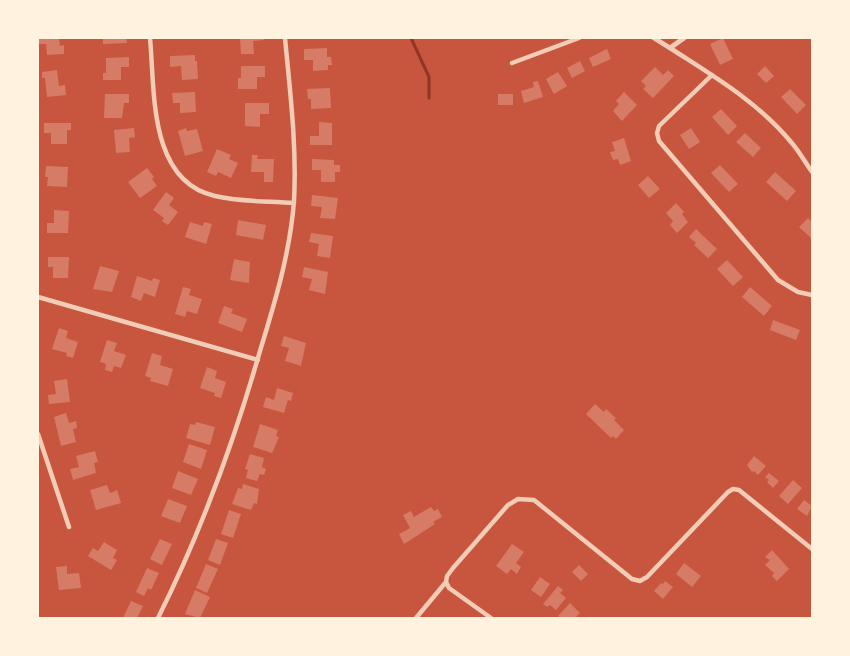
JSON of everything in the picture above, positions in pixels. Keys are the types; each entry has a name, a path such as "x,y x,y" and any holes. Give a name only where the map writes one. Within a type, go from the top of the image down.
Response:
{"street":[{"path":"150,38 158,130 164,150 174,169 190,184 216,196 294,203"},
{"path":"158,618 182,571 212,500 241,418 286,260 294,203 295,177 285,38"},
{"path":"512,63 579,38"},
{"path":"654,38 746,99 792,142 813,172"},
{"path":"670,48 684,38"},
{"path":"712,75 659,126 658,141 778,280 798,292 813,295"},
{"path":"38,297 258,360"},
{"path":"38,434 69,527"},
{"path":"416,618 446,582 453,568 507,505 518,499 529,498 534,501 632,579 640,580 647,577 728,492 736,489 813,549"},
{"path":"446,582 449,588 491,618"}],"building":[{"path":"38,38 59,38 60,46 64,45 64,54 47,55 46,44 38,44"},
{"path":"103,38 126,38 127,43 103,44"},
{"path":"240,38 263,38 264,40 253,41 254,54 241,54"},
{"path":"723,38 733,59 720,65 710,44"},
{"path":"327,48 327,57 331,57 332,65 328,65 328,70 313,71 313,60 304,60 304,49"},
{"path":"607,49 611,59 593,67 589,58"},
{"path":"195,55 198,79 182,80 181,66 170,67 170,56"},
{"path":"129,57 129,67 121,67 121,80 103,80 103,73 106,73 106,58"},
{"path":"580,61 585,71 572,78 567,68"},
{"path":"241,66 265,66 265,77 257,77 257,89 238,89"},
{"path":"765,66 774,76 766,83 757,74"},
{"path":"655,67 663,75 668,70 674,76 653,98 643,89 646,86 641,81"},
{"path":"57,70 59,86 65,85 66,95 47,97 42,72"},
{"path":"558,72 567,86 554,94 546,79"},
{"path":"538,81 543,97 524,103 521,91 534,87 533,82"},
{"path":"330,88 331,108 311,109 311,99 308,99 307,89"},
{"path":"790,89 806,105 797,114 781,97"},
{"path":"195,92 196,112 180,113 180,103 173,103 172,93"},
{"path":"624,92 637,105 622,121 613,111 619,104 616,101"},
{"path":"105,94 129,94 129,103 124,103 122,118 104,118"},
{"path":"498,94 513,94 513,105 498,105"},
{"path":"245,103 269,103 269,114 260,114 260,127 245,126"},
{"path":"721,109 737,126 728,135 712,117"},
{"path":"319,122 332,123 332,145 310,145 310,136 319,136"},
{"path":"44,123 71,123 71,130 67,130 67,144 51,144 51,133 44,133"},
{"path":"134,128 135,137 129,138 130,152 116,153 114,130"},
{"path":"186,128 187,131 197,129 203,151 185,156 178,131"},
{"path":"691,128 700,142 689,149 680,135"},
{"path":"745,133 761,148 753,157 736,142"},
{"path":"624,138 631,161 620,165 618,159 613,160 610,152 615,151 612,142"},
{"path":"217,149 231,155 229,159 238,163 231,178 218,172 216,176 207,172"},
{"path":"252,155 258,155 257,159 274,159 273,182 264,182 264,172 251,172"},
{"path":"312,159 334,160 334,165 340,165 340,172 335,172 335,182 321,182 321,170 312,170"},
{"path":"720,165 738,184 729,192 711,173"},
{"path":"46,166 68,167 67,187 47,186"},
{"path":"147,168 157,186 140,198 128,182"},
{"path":"775,172 796,191 787,201 766,182"},
{"path":"648,176 660,189 649,198 638,185"},
{"path":"166,192 174,198 169,205 178,212 168,225 162,221 164,218 153,210"},
{"path":"312,195 338,198 335,219 320,218 322,207 311,206"},
{"path":"676,203 684,212 682,214 688,222 677,233 670,225 673,221 666,213"},
{"path":"54,210 69,211 68,233 47,233 47,223 54,223"},
{"path":"808,218 812,222 812,239 799,227"},
{"path":"238,220 266,225 263,240 236,235"},
{"path":"190,222 203,226 204,222 212,224 206,244 185,237"},
{"path":"696,229 717,249 708,258 689,237"},
{"path":"311,233 333,236 330,258 317,256 319,244 309,242"},
{"path":"48,257 69,257 68,278 53,278 53,267 48,267"},
{"path":"234,259 250,262 249,283 230,280"},
{"path":"727,260 743,277 733,286 717,269"},
{"path":"100,266 119,271 112,292 93,289"},
{"path":"304,267 328,272 325,294 309,290 312,279 302,277"},
{"path":"137,276 152,281 153,278 160,280 155,297 144,293 141,301 131,297"},
{"path":"183,287 191,289 189,295 202,299 197,314 187,311 185,317 175,314"},
{"path":"750,287 772,306 764,316 742,297"},
{"path":"224,306 233,309 231,313 247,319 242,332 218,323"},
{"path":"773,320 800,330 796,340 770,330"},
{"path":"59,328 68,331 66,338 78,342 73,358 66,356 67,353 52,349"},
{"path":"284,336 306,343 301,366 285,361 289,348 281,346"},
{"path":"107,340 117,343 114,351 126,355 121,368 114,366 112,372 105,370 106,364 100,362"},
{"path":"152,353 162,356 160,365 173,369 168,386 150,381 151,378 145,376"},
{"path":"207,367 217,371 215,378 226,382 221,398 214,396 215,393 200,388"},
{"path":"67,379 70,402 49,404 48,395 56,394 54,381"},
{"path":"277,388 293,393 284,413 263,407 266,397 274,400"},
{"path":"595,404 604,412 606,409 624,430 616,439 613,436 611,438 586,414"},
{"path":"66,413 69,423 76,421 77,428 73,429 76,442 61,446 54,417"},
{"path":"196,422 215,427 210,445 186,438 190,424 195,425"},
{"path":"260,424 278,430 276,436 279,437 272,453 253,447"},
{"path":"189,444 207,450 201,469 183,462"},
{"path":"95,451 98,462 94,463 96,473 73,480 70,469 79,467 76,456"},
{"path":"250,454 264,458 262,467 266,469 264,475 260,474 257,481 246,478 248,470 245,469"},
{"path":"754,456 766,466 758,475 752,472 747,465"},
{"path":"178,471 198,479 191,495 172,488"},
{"path":"769,473 779,481 773,488 765,477"},
{"path":"793,480 802,488 788,504 779,496"},
{"path":"243,484 259,489 257,504 254,503 251,510 232,504 238,488 242,489"},
{"path":"107,485 110,493 117,490 121,503 96,510 90,490"},
{"path":"168,499 187,506 180,523 161,516"},
{"path":"804,500 812,506 807,516 797,509"},
{"path":"431,507 434,511 438,509 442,517 404,544 399,534 410,528 403,515 411,511 414,517"},
{"path":"229,510 241,514 233,538 221,534"},
{"path":"160,539 172,544 162,565 150,559"},
{"path":"216,539 228,543 220,565 208,560"},
{"path":"104,542 117,550 113,558 117,560 111,570 88,556 93,548 98,551"},
{"path":"512,544 524,552 516,563 521,567 517,574 511,569 507,574 496,566"},
{"path":"772,550 789,569 777,581 772,576 774,573 765,565 770,560 765,557"},
{"path":"684,563 701,576 692,587 676,574"},
{"path":"206,564 218,569 207,593 196,588"},
{"path":"579,565 588,574 581,581 572,572"},
{"path":"67,566 67,574 79,573 81,588 59,590 56,567"},
{"path":"147,568 159,573 151,590 148,588 144,596 136,592"},
{"path":"540,577 550,584 541,597 531,590"},
{"path":"665,581 673,587 663,599 654,591"},
{"path":"558,586 563,590 560,593 566,598 556,610 550,605 547,607 543,604"},
{"path":"195,590 210,597 200,618 185,614"},
{"path":"131,601 143,606 137,618 123,618"},
{"path":"570,603 580,613 575,618 558,616"}],"waterway":[{"path":"411,38 429,77 429,98"}]}
